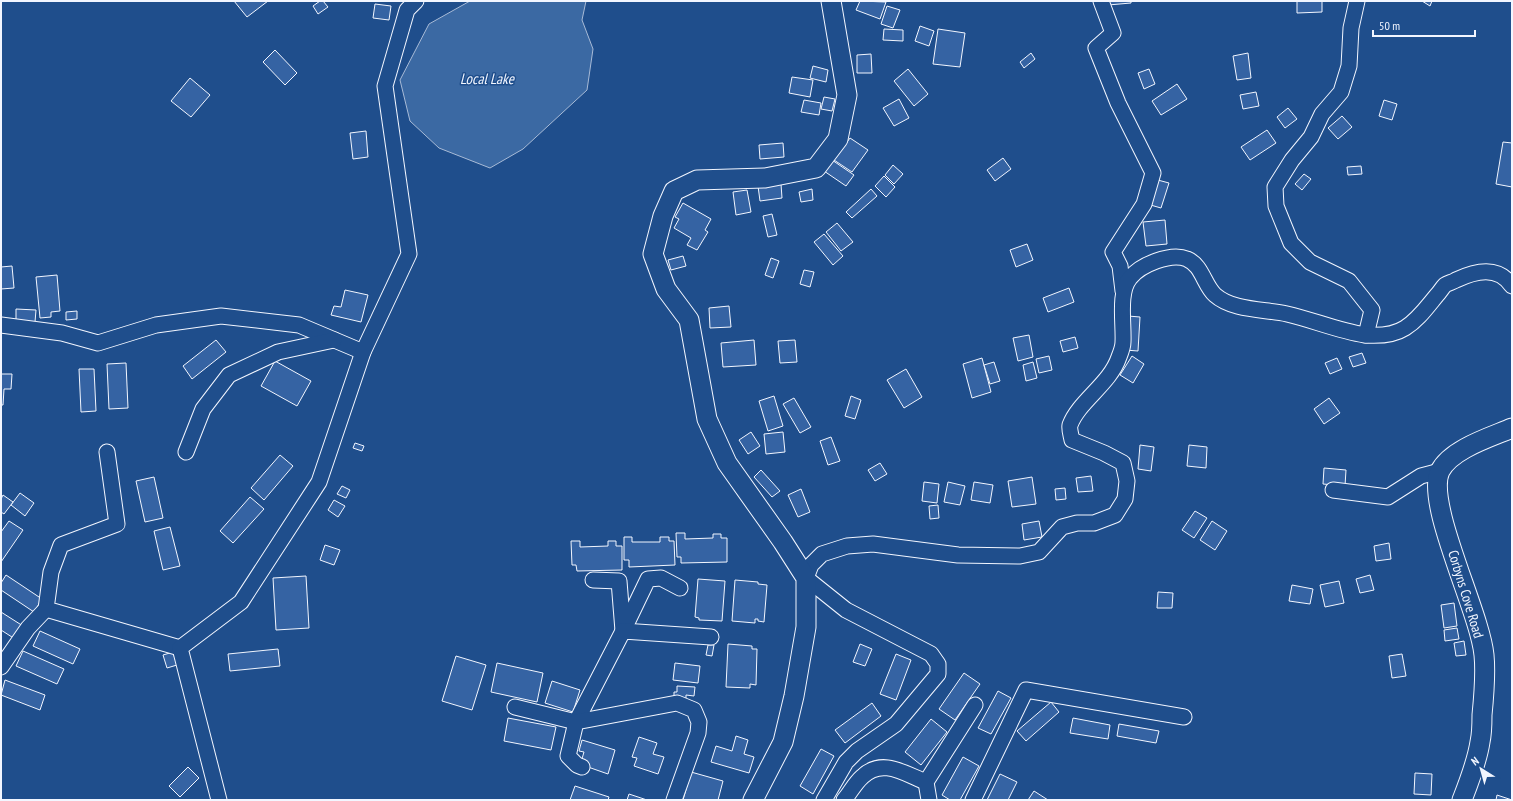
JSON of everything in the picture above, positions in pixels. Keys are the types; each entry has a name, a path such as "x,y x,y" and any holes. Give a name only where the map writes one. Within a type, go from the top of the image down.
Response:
{"main road":[{"path":"753,800 783,742 792,704 806,627 806,578 783,542 727,463 707,419 690,320 666,289 654,254 663,216 674,191 697,180 765,178 816,168 838,139 847,95 831,1"},
{"path":"1440,471 1458,452 1477,442 1512,428"},
{"name":"Corbyns Cove Road","path":"1440,471 1438,492 1443,521 1476,620 1484,654 1484,689 1480,743 1462,800"}],"street":[{"path":"180,648 241,602 319,482 363,352 409,254 384,86 407,10 416,1"},
{"path":"824,800 846,762 857,751 896,724 938,674 938,664 931,654 846,610 806,578 811,565 822,554 847,546 873,544 921,549 958,555 1020,556 1040,552 1062,527 1077,523 1094,523 1115,515 1125,499 1127,481 1123,463 1104,452 1072,440 1070,426 1076,414 1102,384 1117,363 1123,344 1123,294 1120,266 1113,252 1144,204 1153,173 1118,103 1096,48 1113,32 1101,1"},
{"path":"1356,1 1351,28 1349,66 1341,92 1322,114 1311,137 1292,160 1275,187 1276,206 1291,243 1310,262 1349,281 1372,310 1366,335"},
{"path":"1123,294 1130,278 1141,268 1156,260 1171,258 1186,259 1198,268 1215,295 1228,302 1248,308 1286,314 1338,329 1366,335 1387,334 1404,329 1420,316 1446,285 1479,271 1494,273 1508,280 1512,286"},
{"path":"1,325 62,333 98,343 156,325 221,316 299,325 363,352"},
{"path":"186,452 203,409 229,375 278,352 334,340"},
{"path":"1,667 28,628 46,608 51,572 61,546 117,524 107,452"},
{"path":"1333,490 1388,497 1421,476 1440,471"},
{"path":"582,767 577,765 568,756 576,722 648,579 662,578 680,588"},
{"path":"593,580 618,581 623,631"},
{"path":"46,608 180,648"},
{"path":"623,631 711,637"},
{"path":"180,648 219,800"},
{"path":"973,800 1026,690 1184,717"},
{"path":"515,707 576,722 677,703 694,710 699,722 698,733 674,800"},
{"path":"929,800 926,782 975,705"},
{"path":"844,800 862,777 876,768 888,767 926,782"}],"water":[{"name":"Local Lake","path":"470,1 586,1 582,20 593,49 587,90 523,149 490,168 439,148 410,121 400,80 429,24"}],"building":[{"path":"234,1 268,1 247,17"},
{"path":"320,1 323,1 328,7 318,14 313,6"},
{"path":"860,1 886,2 880,19 856,10"},
{"path":"1108,1 1131,1 1131,3 1108,5"},
{"path":"1297,1 1322,1 1322,12 1297,13"},
{"path":"1422,1 1432,1 1430,6"},
{"path":"375,4 391,6 389,20 373,18"},
{"path":"887,6 900,10 893,28 881,24"},
{"path":"920,26 934,31 929,46 915,41"},
{"path":"884,29 903,30 903,41 883,40"},
{"path":"938,29 965,33 960,67 933,64"},
{"path":"275,50 297,73 285,85 263,62"},
{"path":"1031,53 1035,59 1024,68 1020,62"},
{"path":"1248,53 1251,78 1237,80 1233,56"},
{"path":"871,54 872,73 857,73 857,55"},
{"path":"813,66 828,70 826,82 810,78"},
{"path":"908,69 928,94 914,106 894,81"},
{"path":"1149,69 1155,84 1144,89 1138,73"},
{"path":"792,77 813,80 810,97 789,93"},
{"path":"190,78 210,95 191,117 171,101"},
{"path":"1177,84 1187,99 1161,115 1152,101"},
{"path":"1256,92 1259,106 1243,109 1240,95"},
{"path":"824,97 835,99 832,111 821,109"},
{"path":"899,99 909,118 894,126 883,108"},
{"path":"804,100 821,103 819,115 801,112"},
{"path":"1384,100 1397,104 1392,120 1379,116"},
{"path":"1288,108 1297,119 1285,128 1277,117"},
{"path":"1342,116 1352,127 1338,139 1328,128"},
{"path":"1267,130 1276,143 1250,160 1241,147"},
{"path":"366,131 368,157 353,159 350,133"},
{"path":"850,138 868,150 852,172 834,160"},
{"path":"1503,142 1512,143 1512,187 1496,184"},
{"path":"783,143 784,157 760,159 759,145"},
{"path":"1003,158 1011,169 995,181 987,170"},
{"path":"832,160 854,175 846,186 824,171"},
{"path":"893,165 903,174 894,184 885,175"},
{"path":"1361,166 1362,174 1348,175 1347,167"},
{"path":"1304,174 1311,179 1302,190 1295,184"},
{"path":"884,176 895,187 886,197 875,186"},
{"path":"1154,179 1169,183 1161,208 1147,204"},
{"path":"781,184 782,198 760,201 758,186"},
{"path":"812,189 813,200 801,202 799,192"},
{"path":"871,189 877,196 852,218 846,212"},
{"path":"747,190 751,212 736,215 733,192"},
{"path":"683,203 711,219 705,230 708,232 697,250 687,245 691,238 674,228 679,219 675,217"},
{"path":"772,214 777,235 768,237 763,216"},
{"path":"1165,220 1167,244 1146,246 1143,222"},
{"path":"837,223 853,242 841,251 826,232"},
{"path":"824,234 843,256 833,265 814,242"},
{"path":"1027,244 1033,260 1016,267 1010,250"},
{"path":"683,256 686,266 671,270 668,260"},
{"path":"771,258 779,261 773,278 765,275"},
{"path":"12,266 14,288 1,289 1,267"},
{"path":"804,270 814,272 810,287 800,284"},
{"path":"57,275 60,311 51,312 51,317 40,318 36,277"},
{"path":"1069,288 1074,302 1048,312 1043,298"},
{"path":"345,290 368,295 361,322 331,315 334,306 341,307"},
{"path":"729,306 731,327 710,328 709,308"},
{"path":"16,309 36,310 35,322 16,321"},
{"path":"77,311 77,319 66,320 66,312"},
{"path":"1128,316 1140,317 1138,351 1125,350"},
{"path":"1029,335 1033,357 1018,361 1013,338"},
{"path":"1075,337 1078,348 1063,352 1060,341"},
{"path":"216,340 226,352 192,379 183,366"},
{"path":"754,340 756,365 723,367 721,343"},
{"path":"795,340 797,362 780,363 778,341"},
{"path":"1362,353 1366,363 1353,367 1349,357"},
{"path":"1049,356 1052,370 1039,373 1036,359"},
{"path":"1132,356 1144,364 1133,383 1120,375"},
{"path":"982,358 991,392 972,398 963,364"},
{"path":"1337,358 1342,369 1330,374 1325,363"},
{"path":"275,361 311,381 297,406 261,386"},
{"path":"994,362 1000,381 990,384 984,365"},
{"path":"1033,362 1037,378 1026,381 1023,365"},
{"path":"126,363 128,408 109,409 107,364"},
{"path":"79,369 94,369 96,411 81,412"},
{"path":"906,369 922,397 904,408 887,380"},
{"path":"1,374 12,374 11,389 4,389 3,405 1,405"},
{"path":"774,396 783,426 768,431 759,401"},
{"path":"851,396 861,400 855,419 845,416"},
{"path":"794,398 811,427 800,433 783,404"},
{"path":"1329,398 1340,413 1324,424 1314,409"},
{"path":"751,432 760,446 748,454 739,440"},
{"path":"783,432 785,452 766,454 764,434"},
{"path":"831,437 840,461 828,465 820,441"},
{"path":"355,443 364,446 362,451 353,448"},
{"path":"1140,445 1154,447 1151,471 1138,469"},
{"path":"1189,445 1207,447 1206,468 1187,466"},
{"path":"280,455 293,466 264,500 251,488"},
{"path":"880,463 887,474 875,481 868,470"},
{"path":"1324,468 1346,470 1345,486 1323,484"},
{"path":"761,470 780,491 772,497 754,477"},
{"path":"1091,476 1093,491 1078,492 1076,478"},
{"path":"154,477 163,518 145,522 136,481"},
{"path":"1032,477 1036,504 1012,507 1008,481"},
{"path":"924,482 939,484 937,503 922,501"},
{"path":"948,482 965,486 960,505 944,502"},
{"path":"974,482 993,485 990,503 971,500"},
{"path":"342,486 350,490 346,498 337,494"},
{"path":"1065,488 1066,499 1056,500 1055,489"},
{"path":"801,489 810,512 798,517 788,495"},
{"path":"20,493 34,503 25,516 11,505"},
{"path":"3,495 13,502 4,514 1,512 1,499"},
{"path":"250,497 264,509 233,543 220,531"},
{"path":"334,500 345,506 338,517 328,510"},
{"path":"938,505 939,518 930,519 929,506"},
{"path":"1195,511 1207,518 1194,538 1182,530"},
{"path":"9,521 23,530 1,562 1,532"},
{"path":"1039,521 1042,537 1024,540 1022,524"},
{"path":"1212,521 1227,531 1215,550 1200,540"},
{"path":"170,527 180,566 163,570 154,531"},
{"path":"676,533 685,533 685,539 713,538 713,534 721,534 721,538 727,538 727,562 681,563 681,557 677,557"},
{"path":"624,537 632,537 632,542 660,542 660,537 669,537 669,541 674,541 675,565 629,567 629,560 624,560"},
{"path":"571,541 580,541 580,547 608,546 608,541 616,541 616,546 622,546 622,570 577,571 576,565 572,565"},
{"path":"1389,543 1391,559 1376,561 1374,546"},
{"path":"325,545 340,550 334,565 320,560"},
{"path":"6,575 42,599 34,612 1,590 1,583"},
{"path":"1370,575 1374,590 1360,593 1356,579"},
{"path":"306,576 309,628 276,630 273,578"},
{"path":"698,579 725,581 722,621 699,620 699,618 695,617"},
{"path":"735,580 758,582 758,584 767,585 764,622 758,621 758,619 755,619 755,623 732,621"},
{"path":"1339,581 1344,603 1325,607 1320,585"},
{"path":"1292,585 1313,589 1310,604 1289,601"},
{"path":"1158,592 1173,593 1172,608 1157,608"},
{"path":"1454,603 1457,626 1444,628 1441,605"},
{"path":"1,612 23,626 15,639 1,630"},
{"path":"1457,628 1459,639 1445,641 1444,630"},
{"path":"40,631 80,649 73,664 33,646"},
{"path":"1464,641 1466,655 1456,656 1454,643"},
{"path":"728,644 752,646 752,649 757,649 756,685 750,684 750,688 726,687"},
{"path":"860,644 872,649 865,666 853,662"},
{"path":"708,645 714,645 712,656 706,655"},
{"path":"278,649 280,666 230,671 228,654"},
{"path":"23,651 64,669 57,684 16,666"},
{"path":"173,652 177,665 167,668 163,655"},
{"path":"896,654 911,660 896,700 880,694"},
{"path":"1402,654 1406,676 1392,678 1389,656"},
{"path":"456,656 486,665 472,710 442,701"},
{"path":"497,663 543,673 537,702 491,692"},
{"path":"675,663 700,666 698,683 673,680"},
{"path":"964,673 980,684 955,720 939,709"},
{"path":"5,680 45,695 40,710 1,695"},
{"path":"552,681 580,690 573,712 545,703"},
{"path":"677,686 695,687 694,696 686,695 686,700 674,699 674,692 677,692"},
{"path":"998,691 1011,698 991,734 978,728"},
{"path":"1051,702 1059,712 1026,741 1017,731"},
{"path":"872,703 881,716 845,743 835,730"},
{"path":"508,718 556,727 551,750 504,741"},
{"path":"1073,718 1110,725 1108,739 1070,733"},
{"path":"931,719 947,732 921,765 905,752"},
{"path":"1119,724 1159,731 1156,743 1117,736"},
{"path":"736,736 748,740 744,754 754,757 749,773 711,762 716,746 732,751"},
{"path":"639,737 657,743 653,754 664,757 658,774 634,766 637,758 632,757"},
{"path":"582,740 615,750 608,774 588,767 589,765 581,762 584,752 579,751"},
{"path":"821,749 834,756 813,794 800,786"},
{"path":"963,757 979,766 960,800 950,800 942,795"},
{"path":"188,767 199,778 180,797 169,786"},
{"path":"691,772 723,781 718,800 683,800"},
{"path":"1415,773 1432,774 1431,795 1414,794"},
{"path":"1000,774 1017,782 1008,800 987,800"},
{"path":"575,786 609,797 608,800 570,800"},
{"path":"1034,791 1048,800 1028,800"},
{"path":"629,794 647,800 627,800"},
{"path":"1497,795 1512,800 1496,800"}]}
